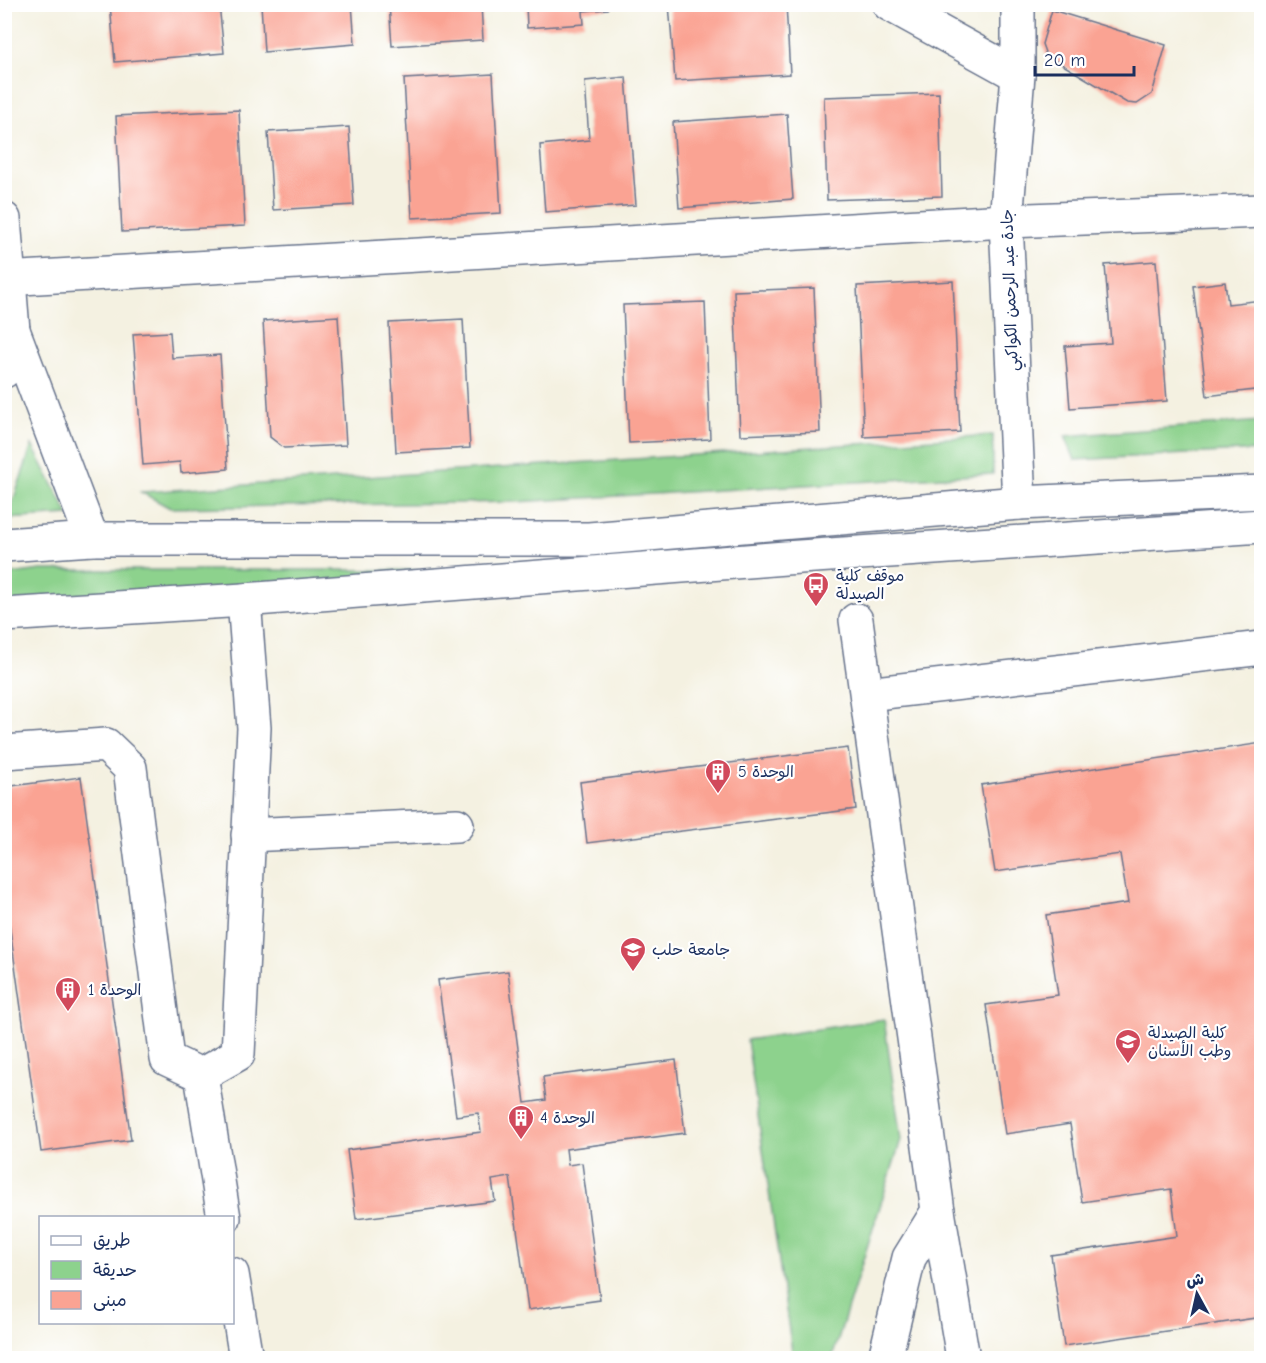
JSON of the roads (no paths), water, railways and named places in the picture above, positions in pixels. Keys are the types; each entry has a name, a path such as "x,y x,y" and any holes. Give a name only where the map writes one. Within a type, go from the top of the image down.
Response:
{"street":[{"path":"889,4 1018,75"},
{"name":"جادة عبد الرحمن الكواكبي","path":"1018,4 1018,75 1006,221 1019,503"},
{"path":"7,278 1006,221 1262,211"},
{"path":"4,219 13,330 92,539"},
{"path":"4,371 13,330"},
{"path":"4,545 92,539 589,539 1019,503 1262,492"},
{"path":"4,615 244,600 797,557 1262,526"},
{"path":"201,1075 238,1054 254,728 244,600"},
{"path":"856,620 938,1211 963,1359"},
{"path":"867,694 1262,648"},
{"path":"4,752 106,745 130,768 167,1059 201,1075"},
{"path":"248,835 457,825"},
{"path":"201,1075 224,1216"},
{"path":"885,1359 909,1258 938,1211"},
{"path":"234,1286 246,1359"}],"place":[{"name":"موقف كلية الصيدلة","path":"816,608"},
{"name":"الوحدة 5","path":"718,795"},
{"name":"جامعة حلب","path":"633,973"},
{"name":"الوحدة 1","path":"68,1013"},
{"name":"كلية الصيدلة وطب الأسنان","path":"1128,1065"},
{"name":"الوحدة 4","path":"521,1141"}]}
